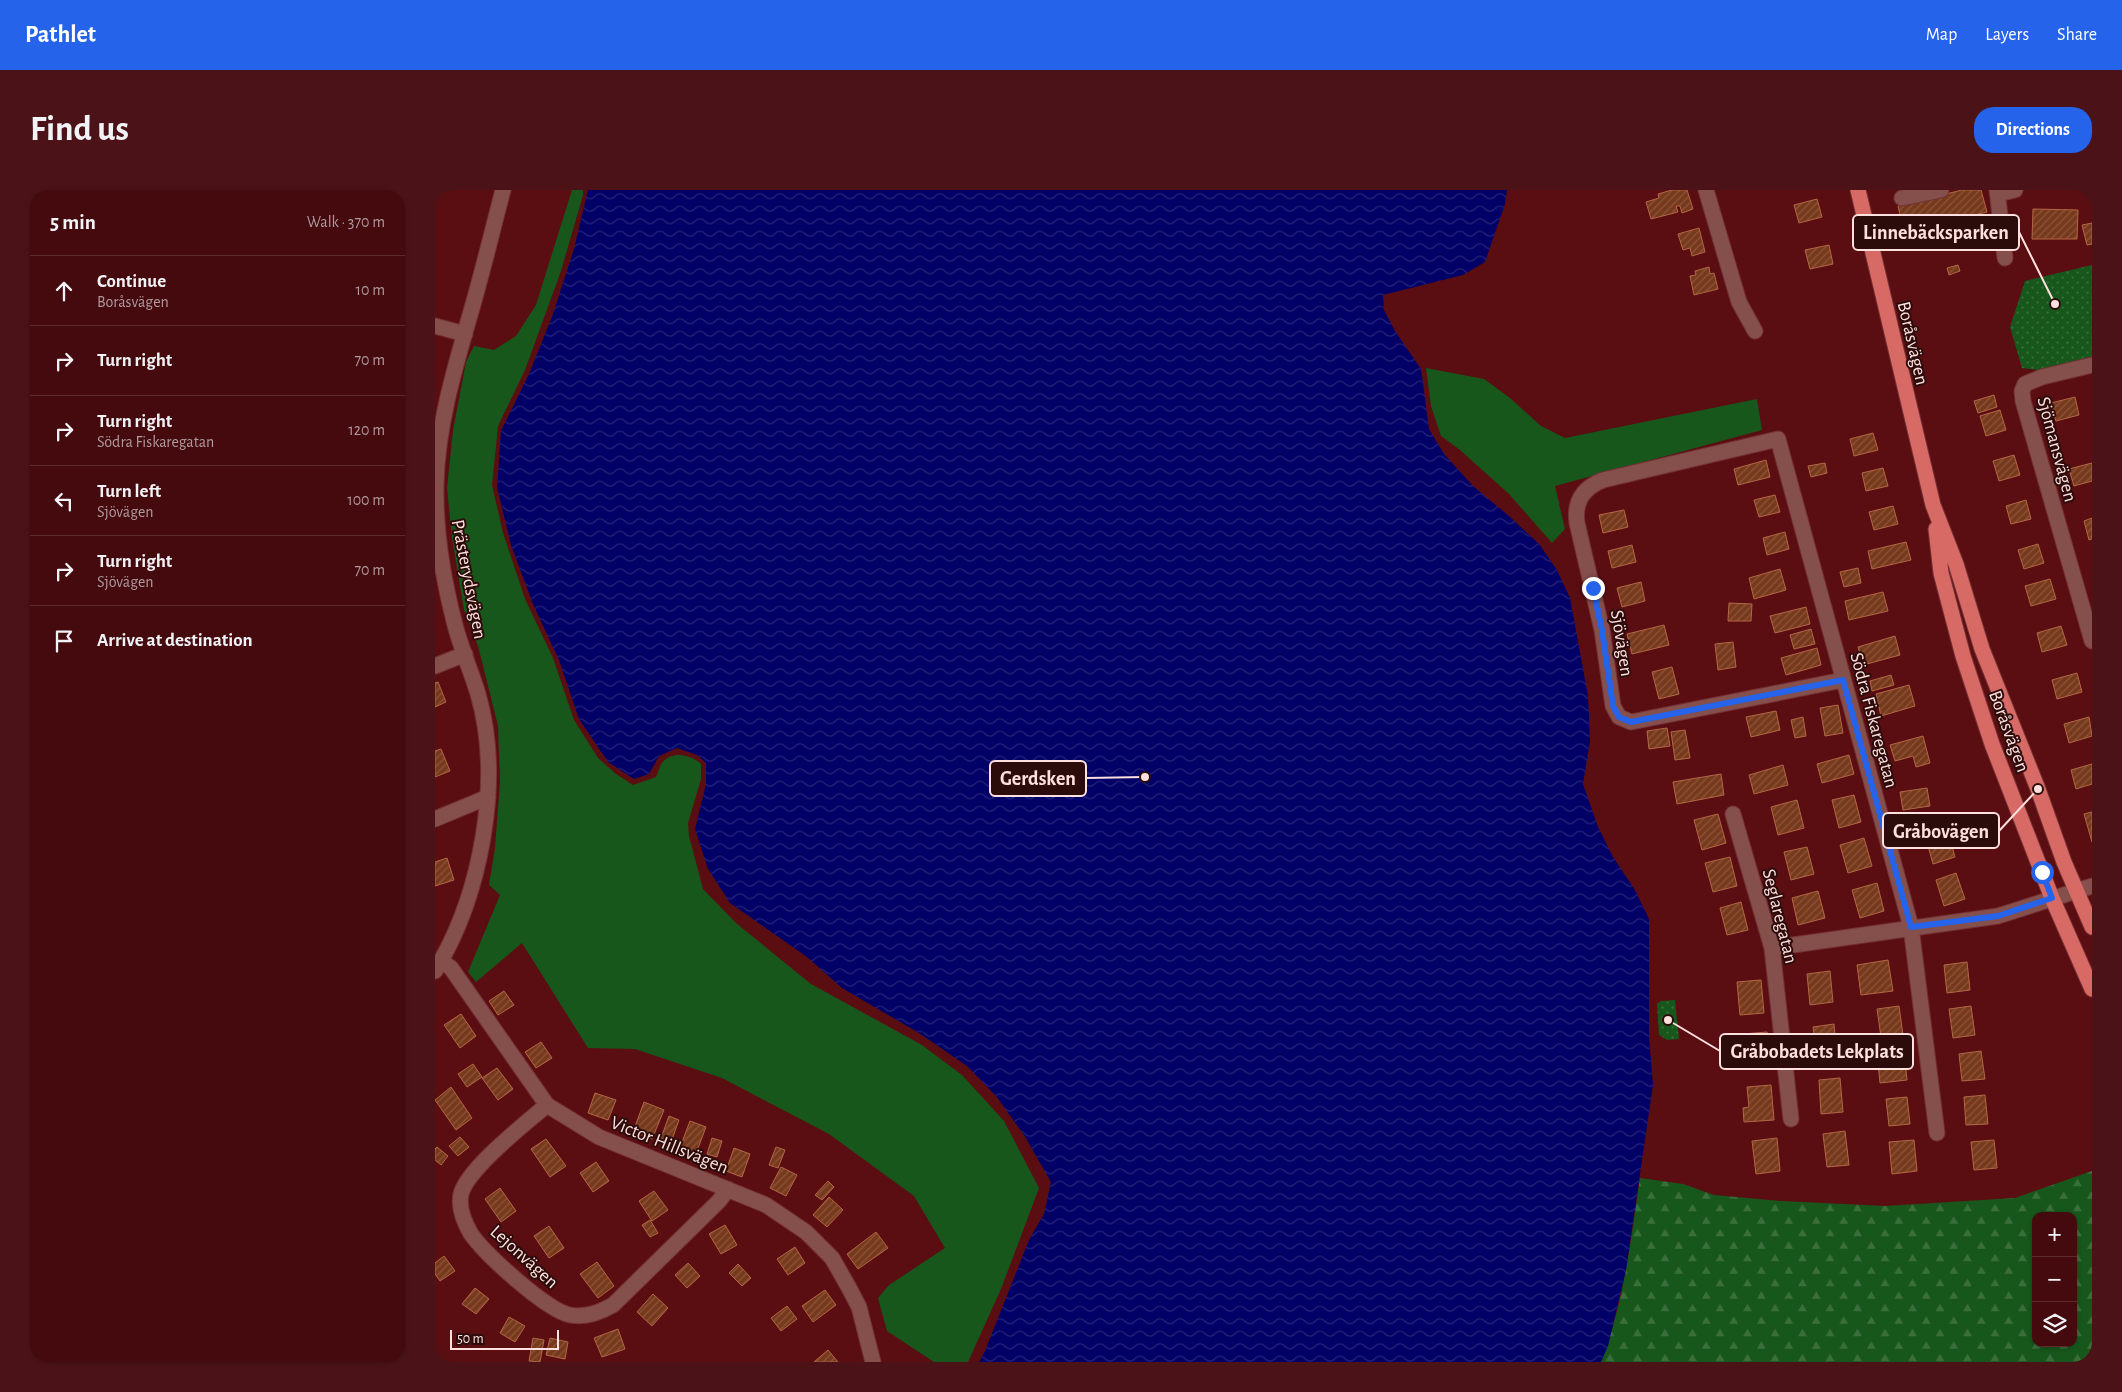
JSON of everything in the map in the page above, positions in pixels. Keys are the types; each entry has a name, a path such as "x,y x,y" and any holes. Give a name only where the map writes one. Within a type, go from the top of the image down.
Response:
{"main road":[{"name":"Boråsvägen","path":"1858,190 1933,505 1941,573 1963,656 1992,744 2052,898 2092,989"},
{"name":"Boråsvägen","path":"1933,505 1956,564 1982,649 2092,927"}],"street":[{"name":"Prästerydsvägen","path":"438,966 475,876 488,797 489,772 486,733 479,695 455,625 436,534 438,439 503,190"},
{"path":"1706,190 1739,302 1755,331"},
{"path":"1902,198 1941,190"},
{"path":"2005,258 1998,192 2015,190"},
{"path":"435,326 465,334"},
{"name":"Sjömansvägen","path":"2092,365 2042,377 2025,384 2022,390 2023,401 2092,641"},
{"name":"Södra Fiskaregatan","path":"1778,439 1911,927 1937,1133"},
{"name":"Sjövägen","path":"1778,439 1603,480 1590,486 1579,498 1575,514 1602,630 1613,706 1619,717 1631,722 1843,680"},
{"path":"435,666 465,654"},
{"path":"435,819 488,797"},
{"name":"Seglaregatan","path":"1733,814 1773,948 1791,1119"},
{"path":"1773,948 1998,916 2092,886"},
{"name":"Victor Hillsvägen","path":"438,966 451,968 547,1105 599,1137 766,1205 806,1232 832,1258 859,1307 873,1362"},
{"name":"Lejonvägen","path":"547,1105 486,1160 466,1182 461,1194 460,1205 471,1234 504,1268 559,1311 571,1315 586,1315 597,1313 613,1305 719,1201 728,1189"}],"green space":[{"path":"572,190 583,190 583,195 561,271 525,370 498,426 492,485 503,533 525,599 553,658 574,720 598,758 616,774 633,785 656,777 662,763 671,756 687,756 701,764 701,779 688,823 689,836 703,889 736,923 811,984 922,1045 962,1075 1004,1121 1039,1188 1001,1289 968,1362 934,1362 887,1331 878,1298 889,1285 945,1248 914,1196 829,1134 722,1078 635,1049 588,1048 522,943 476,982 468,972 500,895 489,885 495,848 500,782 498,726 478,646 464,610 452,538 447,488 453,430 466,362 474,346 494,350 516,336 536,305"},
{"path":"2092,265 2092,360 2045,371 2022,368 2010,327 2025,281"},
{"path":"1426,368 1484,379 1510,398 1541,426 1565,438 1757,399 1762,430 1555,486 1565,529 1552,543 1509,494 1460,450 1441,436 1431,406"},
{"path":"1675,1000 1679,1039 1667,1040 1659,1035 1657,1004 1661,1001"},
{"path":"2092,1171 2092,1362 1601,1362 1616,1317 1621,1294 1640,1178 1683,1184 1714,1195 1781,1201 1885,1206 2015,1198"}],"water":[{"path":"588,190 1507,190 1505,204 1485,262 1463,275 1383,295 1384,310 1395,331 1421,369 1429,429 1444,454 1473,486 1539,544 1557,570 1570,598 1588,696 1590,741 1583,784 1598,827 1613,857 1635,890 1649,919 1649,1038 1653,1085 1626,1270 1608,1346 1601,1362 979,1362 1029,1240 1044,1214 1051,1182 1024,1135 996,1096 967,1066 919,1033 842,988 807,957 730,903 708,869 695,829 706,784 706,763 697,755 677,748 659,756 649,774 634,779 608,762 579,719 559,660 533,604 511,545 497,487 501,431 529,374 552,317 574,249"}],"building":[{"path":"1672,190 1687,190 1693,209 1682,213 1680,206 1676,206 1678,212 1651,219 1646,202 1659,198 1658,194"},
{"path":"1962,190 1981,190 1987,212 1904,233 1898,206"},
{"path":"1817,199 1822,217 1799,223 1794,205"},
{"path":"2033,209 2078,210 2077,239 2032,239"},
{"path":"2092,223 2092,244 2087,245 2082,225"},
{"path":"1699,228 1705,252 1692,256 1690,248 1683,250 1678,234"},
{"path":"1829,245 1833,264 1810,269 1805,250"},
{"path":"1958,265 1960,271 1949,275 1947,268"},
{"path":"1709,267 1710,274 1714,273 1718,289 1694,295 1690,276 1696,275 1695,271"},
{"path":"1994,395 1997,407 1978,413 1974,401"},
{"path":"2075,397 2079,415 2056,421 2051,403"},
{"path":"2000,410 2006,430 1986,436 1980,416"},
{"path":"1873,433 1878,450 1854,456 1850,439"},
{"path":"2014,455 2020,475 1999,481 1993,461"},
{"path":"1766,460 1770,477 1738,485 1734,469"},
{"path":"1825,463 1827,473 1811,477 1808,466"},
{"path":"2092,463 2092,481 2074,486 2069,469"},
{"path":"1883,468 1888,486 1866,491 1862,473"},
{"path":"1775,495 1780,512 1759,517 1754,500"},
{"path":"2026,500 2031,519 2011,524 2006,506"},
{"path":"1893,506 1898,524 1874,530 1869,512"},
{"path":"1624,510 1628,527 1603,533 1599,515"},
{"path":"2092,518 2092,539 2089,540 2084,521"},
{"path":"1785,532 1789,549 1767,555 1763,538"},
{"path":"1906,542 1911,560 1872,569 1868,551"},
{"path":"2038,544 2044,563 2024,569 2018,550"},
{"path":"1632,545 1636,562 1612,568 1608,551"},
{"path":"1858,568 1861,583 1844,587 1840,572"},
{"path":"1780,569 1786,590 1754,599 1749,578"},
{"path":"2050,579 2056,599 2031,606 2025,586"},
{"path":"1641,582 1645,601 1622,607 1617,588"},
{"path":"1883,592 1888,611 1849,620 1845,601"},
{"path":"1729,603 1752,604 1751,621 1728,621"},
{"path":"1806,607 1810,624 1775,633 1770,616"},
{"path":"1664,625 1669,645 1632,654 1627,634"},
{"path":"2061,626 2067,645 2042,652 2037,633"},
{"path":"1811,629 1815,644 1794,649 1790,635"},
{"path":"1895,636 1900,655 1863,665 1858,647"},
{"path":"1733,642 1736,667 1718,670 1715,644"},
{"path":"1817,648 1821,665 1786,675 1781,658"},
{"path":"1672,667 1679,694 1659,699 1652,672"},
{"path":"2077,673 2082,692 2057,699 2052,680"},
{"path":"1891,675 1894,685 1872,691 1870,681"},
{"path":"438,682 446,702 435,707 435,683"},
{"path":"1909,685 1915,706 1881,716 1876,694"},
{"path":"1838,705 1843,733 1825,736 1820,708"},
{"path":"1776,711 1780,730 1751,737 1746,717"},
{"path":"1803,717 1806,736 1795,738 1791,720"},
{"path":"2089,717 2092,736 2069,743 2064,724"},
{"path":"1667,728 1670,746 1649,749 1647,731"},
{"path":"1685,730 1690,758 1675,760 1671,732"},
{"path":"1923,736 1930,763 1916,767 1913,756 1895,761 1890,745"},
{"path":"441,749 450,771 435,777 435,751"},
{"path":"1849,755 1854,774 1822,783 1817,764"},
{"path":"2092,764 2092,784 2076,789 2071,770"},
{"path":"1783,765 1788,785 1754,794 1749,775"},
{"path":"1721,774 1724,795 1677,804 1673,782"},
{"path":"1927,788 1930,806 1903,810 1900,792"},
{"path":"1854,795 1861,822 1839,828 1832,800"},
{"path":"1797,800 1804,828 1778,835 1771,807"},
{"path":"2092,812 2092,842 2084,814"},
{"path":"1718,814 1726,843 1702,850 1694,820"},
{"path":"1947,829 1955,857 1933,864 1925,835"},
{"path":"1864,838 1872,866 1848,873 1840,845"},
{"path":"1807,847 1814,874 1791,880 1784,852"},
{"path":"1730,857 1737,886 1713,892 1705,863"},
{"path":"447,858 454,880 435,886 435,862"},
{"path":"1956,873 1965,899 1944,906 1936,880"},
{"path":"1877,883 1884,911 1860,918 1852,890"},
{"path":"1818,891 1825,918 1798,925 1792,898"},
{"path":"1741,902 1748,930 1727,935 1720,908"},
{"path":"1888,960 1893,991 1861,995 1857,965"},
{"path":"1967,962 1970,990 1947,993 1944,965"},
{"path":"1830,971 1833,1002 1810,1005 1807,974"},
{"path":"1761,980 1764,1013 1740,1015 1737,982"},
{"path":"504,991 514,1005 498,1015 489,1001"},
{"path":"1899,1006 1903,1035 1881,1037 1877,1009"},
{"path":"1971,1006 1975,1035 1953,1038 1949,1009"},
{"path":"461,1014 476,1036 460,1048 444,1025"},
{"path":"1834,1024 1837,1057 1817,1059 1813,1027"},
{"path":"1767,1032 1770,1066 1745,1068 1743,1034"},
{"path":"541,1042 552,1058 536,1068 525,1052"},
{"path":"1904,1051 1907,1080 1880,1083 1877,1054"},
{"path":"1981,1051 1985,1079 1962,1081 1959,1054"},
{"path":"473,1064 482,1077 467,1087 458,1074"},
{"path":"497,1068 513,1089 498,1100 482,1078"},
{"path":"1840,1078 1843,1112 1821,1114 1819,1080"},
{"path":"1771,1085 1774,1120 1744,1122 1743,1108 1749,1107 1747,1087"},
{"path":"451,1087 472,1118 456,1130 435,1100"},
{"path":"595,1093 616,1100 608,1120 588,1113"},
{"path":"1985,1095 1988,1124 1966,1125 1964,1097"},
{"path":"1907,1097 1910,1124 1889,1126 1886,1099"},
{"path":"644,1102 664,1110 652,1139 633,1132"},
{"path":"669,1116 679,1120 671,1142 661,1138"},
{"path":"690,1121 706,1127 695,1156 679,1150"},
{"path":"1845,1131 1849,1165 1827,1167 1823,1134"},
{"path":"460,1137 469,1147 458,1156 449,1146"},
{"path":"712,1138 722,1141 717,1157 707,1154"},
{"path":"1777,1138 1780,1171 1756,1174 1752,1141"},
{"path":"546,1139 566,1166 550,1177 531,1149"},
{"path":"1914,1140 1917,1171 1892,1174 1889,1142"},
{"path":"1994,1140 1997,1168 1974,1170 1971,1142"},
{"path":"437,1147 448,1156 441,1165 435,1160 435,1149"},
{"path":"776,1147 785,1150 778,1168 769,1165"},
{"path":"734,1148 750,1154 742,1177 726,1171"},
{"path":"596,1162 609,1181 593,1192 580,1173"},
{"path":"781,1167 797,1175 786,1196 770,1188"},
{"path":"828,1181 834,1187 822,1200 815,1195"},
{"path":"500,1188 516,1211 501,1222 485,1199"},
{"path":"654,1191 668,1210 652,1221 639,1201"},
{"path":"829,1197 843,1210 827,1227 813,1215"},
{"path":"650,1220 658,1233 650,1237 642,1225"},
{"path":"725,1225 737,1245 721,1254 709,1234"},
{"path":"549,1226 564,1248 549,1258 534,1236"},
{"path":"876,1232 888,1248 858,1269 847,1254"},
{"path":"795,1247 805,1263 788,1275 777,1259"},
{"path":"444,1256 455,1271 440,1281 435,1274 435,1263"},
{"path":"597,1262 614,1286 598,1298 580,1274"},
{"path":"688,1263 700,1276 687,1288 675,1275"},
{"path":"738,1264 751,1278 742,1286 729,1273"},
{"path":"475,1288 489,1299 476,1314 462,1304"},
{"path":"825,1290 836,1305 813,1322 802,1306"},
{"path":"653,1294 668,1308 652,1326 637,1312"},
{"path":"787,1306 797,1319 781,1331 771,1318"},
{"path":"509,1317 525,1326 515,1342 500,1333"},
{"path":"618,1329 625,1349 602,1357 594,1338"},
{"path":"533,1338 544,1340 540,1362 529,1361"},
{"path":"550,1338 568,1342 565,1359 546,1355"},
{"path":"828,1350 838,1362 814,1362"}],"place":[{"name":"Linnebäcksparken","path":"2055,304"},
{"name":"Gerdsken","path":"1145,777"},
{"name":"Gråbovägen","path":"2038,789"},
{"name":"Gråbobadets Lekplats","path":"1668,1020"}],"route":[{"path":"1593,588 1602,630 1613,706 1619,717 1631,722 1843,680 1911,927 1998,916 2052,898 2042,872"}]}
